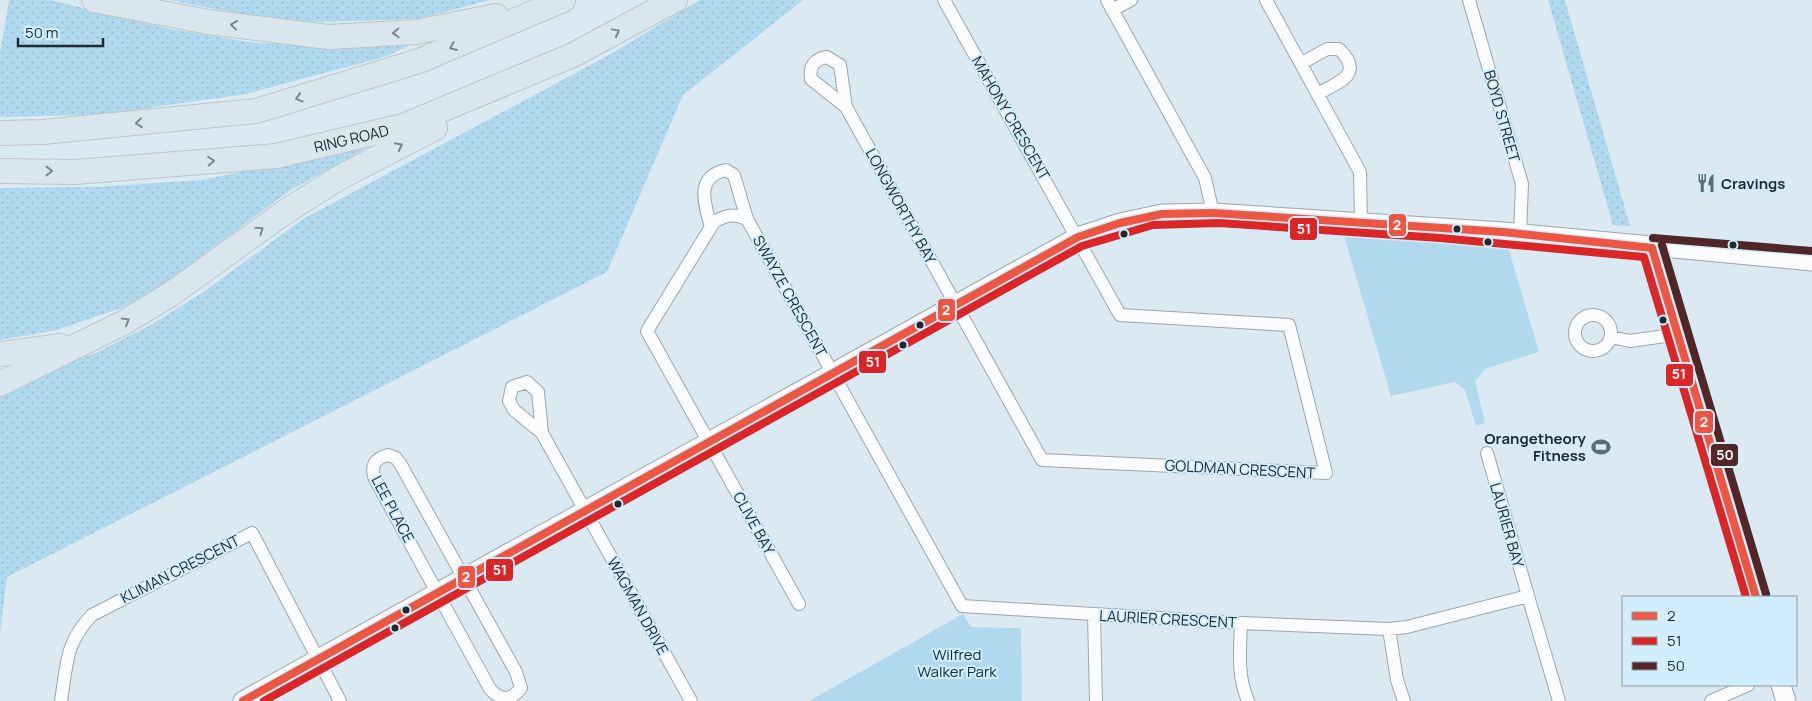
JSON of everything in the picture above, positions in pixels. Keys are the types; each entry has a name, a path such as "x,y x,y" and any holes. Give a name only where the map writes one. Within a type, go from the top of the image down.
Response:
{"highway":[{"path":"94,0 208,22 328,37 416,32 487,19 546,0"},
{"path":"140,0 208,22"},
{"path":"0,133 43,132 256,112 419,61 562,0"},
{"name":"RING ROAD","path":"0,171 75,172 276,156 403,126 573,55 675,0"},
{"path":"0,384 123,323 170,294 286,212 337,179 540,75 573,55"},
{"path":"0,354 82,343"}],"street":[{"name":"MAHONY CRESCENT","path":"944,0 1078,237"},
{"path":"1130,0 1110,5 1205,178 1214,213"},
{"path":"1266,0 1319,93 1360,172 1361,222"},
{"name":"BOYD STREET","path":"1469,0 1522,184 1520,234"},
{"path":"1302,64 1327,49 1339,50 1348,58 1351,69 1347,77 1319,93"},
{"name":"LONGWORTHY BAY","path":"846,107 956,305"},
{"name":"SWAYZE CRESCENT","path":"711,227 703,196 707,182 717,172 726,170 734,175 747,219 832,374"},
{"path":"243,701 463,577 709,443 1078,237 1120,223 1162,214 1214,213 1520,234 1652,248 1812,261"},
{"name":"SWAYZE CRESCENT","path":"709,443 647,331 714,222 730,214 739,215 747,219"},
{"name":"GOLDMAN CRESCENT","path":"956,305 1042,460 1326,473 1289,325 1120,315 1078,237"},
{"path":"1652,248 1756,596"},
{"path":"1611,337 1630,341 1679,334"},
{"name":"LAURIER CRESCENT","path":"832,374 962,606 1241,623 1389,629 1407,627 1528,596"},
{"name":"WAGMAN DRIVE","path":"542,433 690,701"},
{"name":"CLIVE BAY","path":"709,443 799,604"},
{"name":"LAURIER BAY","path":"1486,453 1528,596"},
{"name":"LEE PLACE","path":"437,592 375,479 372,471 374,463 379,457 388,455 396,458 401,465 463,577"},
{"name":"KLIMAN CRESCENT","path":"61,701 69,648 79,628 92,614 252,533 318,659"},
{"path":"437,592 490,688 497,697 506,700 515,697 521,688 516,672 463,577"},
{"path":"1528,596 1559,701"},
{"path":"1094,614 1096,701"},
{"path":"1241,623 1239,668 1242,686 1248,701"},
{"path":"1389,629 1397,680 1404,701"},
{"path":"318,659 340,701"},
{"path":"1711,701 1746,686"},
{"path":"1781,686 1786,701"}],"green space":[{"path":"9,0 50,0 170,29 256,43 411,45 384,57 246,94 98,115 0,117 0,53"},
{"path":"168,0 490,0 418,19 316,22 272,20"},
{"path":"700,0 803,0 683,95 607,272 7,577 0,633 0,394 28,379 100,351 154,323 202,293 303,219 611,54"},
{"path":"1548,0 1565,0 1630,226 1613,225"},
{"path":"378,142 289,191 164,284 124,307 57,330 0,340 0,188 96,187 202,180"},
{"path":"1344,236 1508,247 1539,352 1485,369 1475,381 1485,423 1476,426 1465,390 1455,382 1391,396"},
{"name":"Wilfred Walker Park","path":"963,614 971,627 1021,628 1022,701 809,701"}],"transit line":[{"name":"2","path":"243,701 1078,237 1120,223 1162,214 1213,213 1503,232 1652,248"},
{"name":"51","path":"264,701 1082,246 1153,225 1219,223 1440,238 1644,257 1746,596"},
{"name":"50","path":"1653,238 1812,251"},
{"name":"50","path":"1662,245 1766,594"},
{"name":"2","path":"1652,248 1756,596"}],"place":[{"name":"Cravings","path":"1706,183"},
{"name":"Orangetheory Fitness","path":"1601,447"}]}
